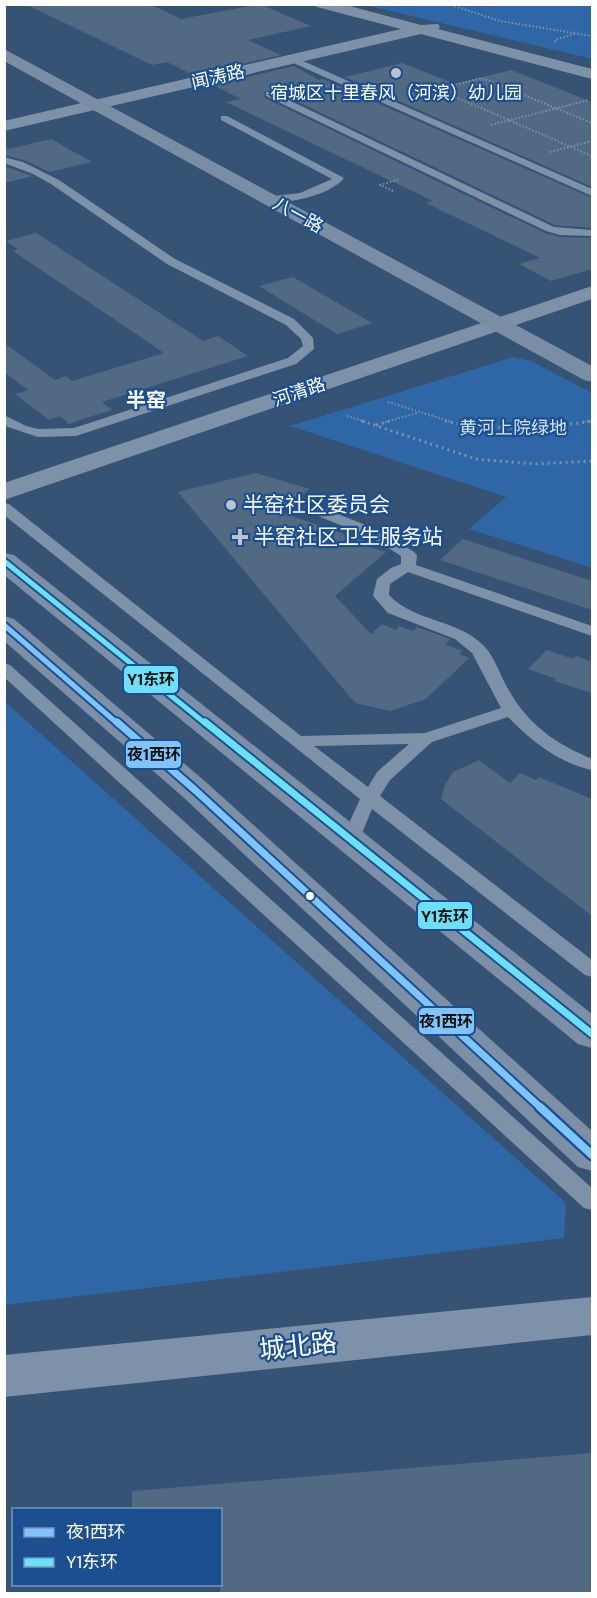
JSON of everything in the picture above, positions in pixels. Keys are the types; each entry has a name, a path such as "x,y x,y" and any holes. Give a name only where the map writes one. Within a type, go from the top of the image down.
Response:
{"main road":[{"name":"八一路","path":"4,37 419,259"},
{"name":"八一路","path":"4,54 270,200 521,322 592,375"},
{"path":"4,561 592,1034"},
{"path":"4,625 195,790 592,1155"}],"street":[{"path":"322,4 592,67"},
{"path":"349,5 426,29 592,74"},
{"name":"闻涛路","path":"4,126 426,29"},
{"name":"河清路","path":"4,506 521,322 592,292"},
{"name":"河清路","path":"4,492 521,322 592,307"},
{"name":"城北路","path":"4,1376 592,1316"}],"lane":[{"path":"294,60 592,193"},
{"path":"269,94 550,229 560,232 592,233"},
{"path":"224,118 320,167 325,172 322,177 297,193 270,200"},
{"path":"4,160 23,164 81,200 142,244 225,291 281,317 307,338 309,349 292,361 76,432 59,435 27,432 4,419"},
{"path":"4,506 297,741 592,970"},
{"path":"315,510 379,535 398,545 409,555 408,567"},
{"path":"592,631 408,567 396,571 382,582 381,596 394,610 461,636 479,650 511,710 535,735 592,765"},
{"path":"4,668 592,1201"},
{"path":"297,741 426,738 511,710"},
{"path":"351,839 383,776 426,738"}],"path":[{"path":"448,4 500,21 592,36"},
{"path":"545,30 555,40"},
{"path":"388,102 482,78 592,123"},
{"path":"438,89 592,156"},
{"path":"459,134 589,100"},
{"path":"388,402 444,421 482,427 520,429 555,427 592,421"},
{"path":"376,425 420,412"},
{"path":"347,416 476,459 567,465 592,462"}],"green space":[{"path":"366,5 592,5 592,59"},
{"name":"黄河上院绿地","path":"513,357 531,361 592,393 592,568 469,529 506,497 290,426"},
{"path":"4,701 566,1203 564,1238 5,1305"}],"building":[{"path":"25,4 150,4 181,19 260,4 311,26 248,40 281,55 193,75 167,62 152,65"},
{"path":"402,63 455,84 511,70 592,102 592,187 345,77"},
{"path":"294,66 319,80 323,79 592,198 592,228 555,225 273,90 264,92 265,98 545,233 560,237 592,238 592,269 551,281 519,264 540,258 426,203 433,201 226,102 241,99 213,85"},
{"path":"51,139 92,162 49,172 24,160 4,155 4,150"},
{"path":"4,166 32,176 33,176 4,183"},
{"path":"36,233 203,341 218,336 248,356 102,402 112,410 69,424 60,416 49,420 15,394 28,390 4,372 4,343 55,380 66,376 72,381 164,353 13,251 18,249 6,241"},
{"path":"293,277 372,323 337,334 259,286"},
{"path":"256,473 310,489 277,511 373,544 370,547 386,552 335,596 371,634 382,624 396,630 399,626 413,631 417,627 450,639 445,644 462,651 459,654 469,658 426,699 390,711 355,703 178,492"},
{"path":"463,539 592,581 592,610 440,560"},
{"path":"547,650 573,659 576,656 592,662 592,693 554,681 556,679 528,669"},
{"path":"479,760 510,783 520,773 536,780 539,777 592,799 592,916 441,799 445,785 453,772"},
{"path":"592,1453 592,1593 220,1593 220,1586 222,1586 222,1508 132,1508 132,1491"}],"transit line":[{"name":"Y1东环","path":"4,561 592,1034"},
{"name":"夜1西环","path":"4,625 195,790 592,1155"}],"place":[{"name":"宿城区十里春风（河滨）幼儿园","path":"396,73"},
{"name":"半窑社区委员会","path":"231,505"},
{"name":"半窑社区卫生服务站","path":"240,537"}],"district":[{"name":"半窑","path":"146,400"}]}
